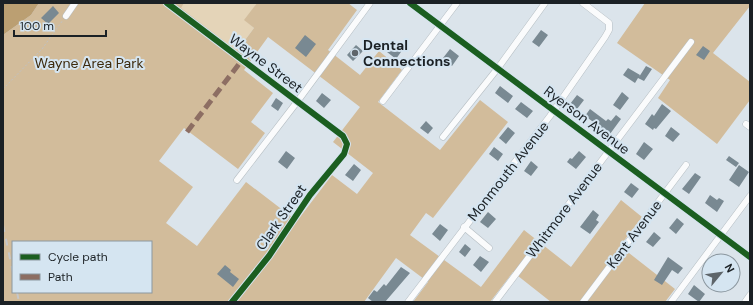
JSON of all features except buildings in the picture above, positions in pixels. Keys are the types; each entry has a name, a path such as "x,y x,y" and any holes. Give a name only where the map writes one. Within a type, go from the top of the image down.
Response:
{"street":[{"path":"66,16 75,3"},
{"name":"Wayne Street","path":"167,3 343,136 347,144"},
{"path":"237,180 370,3"},
{"name":"Ryerson Avenue","path":"410,3 750,257"},
{"path":"383,102 457,3"},
{"path":"443,137 498,68 545,3"},
{"name":"Monmouth Avenue","path":"408,302 554,110 605,37 609,30 609,23 583,3"},
{"name":"Whitmore Avenue","path":"495,302 691,42"},
{"name":"Clark Street","path":"232,302 272,252 310,195 344,154 347,144"},
{"name":"Kent Avenue","path":"583,302 686,165"},
{"path":"671,302 750,196"},
{"path":"464,227 489,248"},
{"path":"745,302 750,295"}],"path":[{"path":"3,89 42,49 66,16"}],"shaded area":[{"path":"3,3 39,3 31,15 3,35"},
{"path":"184,3 257,3 245,20 254,28 237,51 180,8"}],"green space":[{"name":"Wayne Area Park","path":"39,3 184,3 181,8 237,51 254,28 244,20 257,3 348,3 357,10 328,50 360,75 379,51 402,70 378,102 440,150 480,100 508,122 433,218 426,213 410,235 481,287 524,230 571,267 621,200 642,217 620,246 675,289 665,302 551,302 513,272 490,302 413,302 428,282 396,258 364,302 3,302 3,35 31,15","holes":["268,37 360,107 333,142 373,173 357,194 332,175 297,221 246,182 197,246 166,223 193,187 159,161 184,128 238,169 265,133 251,122 273,93 244,70"]},
{"path":"645,3 750,3 750,6 713,53 750,82 750,100 717,144 658,98 670,80 617,43"}],"railway":[{"path":"3,225 12,268"},
{"path":"17,293 19,302"}],"marked path":[{"path":"187,132 242,60"}],"cycle path":[{"path":"167,3 343,136 347,144 344,154 310,195 269,256 232,302"},
{"path":"410,3 750,257"}],"place":[{"name":"Dental Connections","path":"355,53"}]}
